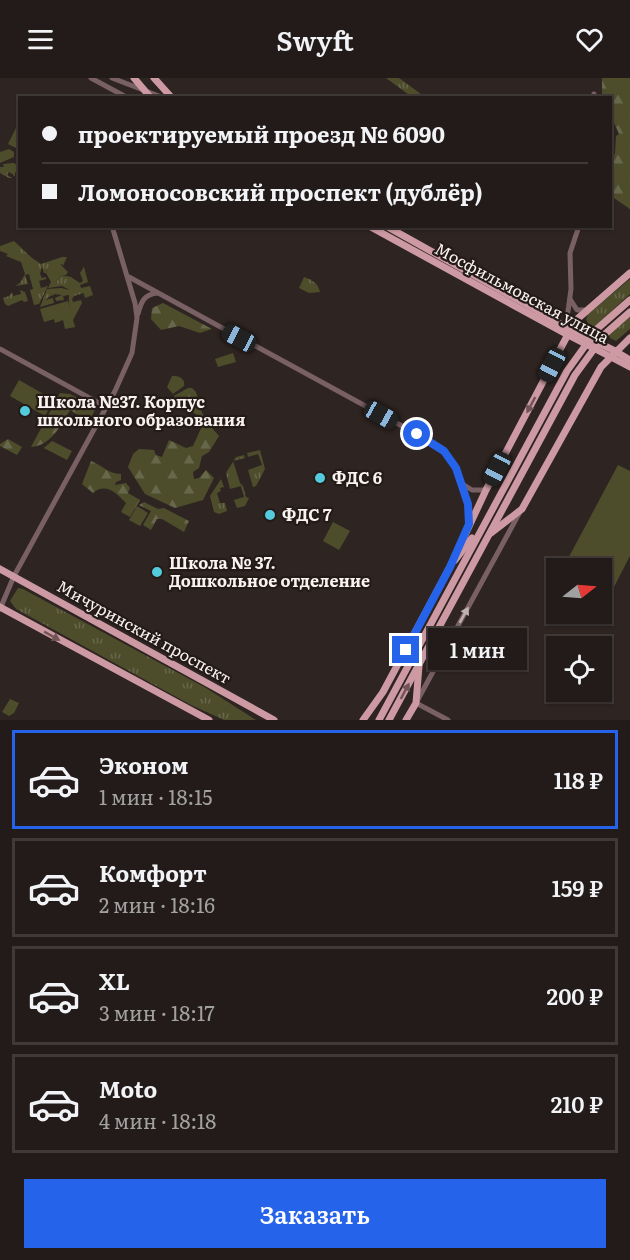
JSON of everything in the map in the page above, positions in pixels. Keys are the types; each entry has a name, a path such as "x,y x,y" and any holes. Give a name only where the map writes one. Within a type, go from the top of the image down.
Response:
{"main road":[{"path":"134,78 150,96"},
{"path":"154,78 170,96"},
{"name":"Мосфильмовская улица","path":"373,228 613,354 630,360"},
{"name":"Мосфильмовская улица","path":"390,228 568,330"},
{"path":"363,720 389,680 450,567 469,524 568,330 586,310 630,273"},
{"path":"379,720 567,371 598,328 630,300"},
{"path":"389,720 575,375 605,334 630,312"},
{"path":"489,534 522,509 601,367 630,338"},
{"name":"Мосфильмовская улица","path":"613,354 630,367"},
{"path":"450,567 486,520"},
{"name":"Мичуринский проспект","path":"0,569 274,720"},
{"path":"0,608 209,720"},
{"path":"406,720 416,703 420,663"},
{"path":"379,720 389,680"}],"street":[{"path":"91,78 123,96"},
{"path":"112,78 160,96"},
{"path":"113,228 129,277 137,318"},
{"path":"568,330 572,280 570,253 578,228"},
{"path":"129,277 435,444 444,451 463,483 468,504 469,524"},
{"path":"0,608 14,576 106,407 132,353 141,304 145,297 152,293 159,293"},
{"path":"570,299 577,310 586,310"},
{"path":"0,349 106,407"},
{"path":"463,483 472,490 486,490"},
{"path":"448,720 416,703 522,509"},
{"path":"257,711 262,720"}],"green space":[{"path":"386,78 399,78 424,96 411,96"},
{"path":"602,78 630,78 630,209 612,197 612,162 616,136 619,134 612,118 612,96 602,96"},
{"path":"16,128 18,129 18,149 8,144"},
{"path":"9,149 14,152 14,157 0,163 0,152"},
{"path":"14,163 18,166 15,176 9,172 7,175 12,178 9,178 0,173 0,167 4,167 3,164"},
{"path":"14,241 41,264 67,257 63,266 62,264 47,270 46,273 42,266 40,274 46,279 39,281 41,288 48,286 39,304 34,305 29,274 25,275 28,284 15,286 20,283 25,274 21,262 0,251 0,246"},
{"path":"51,262 58,262 68,272 66,275 61,275 56,282 51,282 46,273"},
{"path":"84,267 88,282 80,285 81,288 90,286 93,295 85,298 84,293 74,296 73,302 81,300 82,303 73,320 75,327 65,329 63,320 55,323 54,319 69,314 69,295 63,296 64,300 56,301 55,298 62,295 54,294 45,300 53,298 54,303 40,307 47,289 70,290 62,286 48,288 51,282 56,282 61,275 71,277 80,283 83,281 80,273"},
{"path":"304,277 314,282 320,292 309,293 299,288"},
{"path":"630,279 630,294 593,328 590,328 586,319 588,314"},
{"path":"20,290 25,292 28,301 22,300 8,306 5,304 3,298 12,292 13,296 21,294"},
{"path":"68,301 71,310 69,315 44,322 40,309"},
{"path":"163,303 212,329 200,333 179,326 161,330 151,319 152,308"},
{"path":"630,317 630,329 616,341 610,338 609,334"},
{"path":"233,353 236,362 218,367 215,359"},
{"path":"172,376 177,376 184,381 184,386 173,394 167,387"},
{"path":"19,380 54,400 45,416 10,396"},
{"path":"188,388 196,392 206,426 212,428 219,436 209,452 202,456 199,468 193,472 194,479 199,478 206,470 214,478 203,500 175,508 145,494 128,467 133,454 139,449 154,450 156,455 162,457 169,440 186,448 193,446 203,424 197,415 177,402 174,396"},
{"path":"60,393 70,394 96,408 88,423 76,420 78,415 70,410 50,439 31,447"},
{"path":"8,439 22,447 17,455 0,446"},
{"path":"52,441 72,451 67,460 44,448"},
{"path":"260,450 265,469 256,486 253,487 248,470 262,465 258,454 248,457 247,453"},
{"path":"244,455 245,458 234,461 236,457"},
{"path":"91,461 109,471 121,474 121,480 115,485 126,483 130,488 128,493 140,500 130,517 121,512 126,503 111,490 102,489 93,493 82,484"},
{"path":"233,462 246,497 249,498 245,506 237,508 234,500 244,497 241,486 230,489 226,473"},
{"path":"618,465 630,471 630,556 612,591 612,558 568,558"},
{"path":"221,479 224,487 220,488 221,491 217,493 220,503 225,503 227,511 219,514 214,512 210,496"},
{"path":"144,502 158,509 164,508 189,521 184,532 162,519 157,519 151,530 143,525 151,511 139,505"},
{"path":"137,506 148,513 140,526 129,520"},
{"path":"333,522 350,531 339,550 323,541"},
{"path":"18,588 206,688 256,720 224,720 191,705 16,609 10,601"},
{"path":"10,699 19,703 14,713 9,716 2,712"}],"place":[{"name":"Школа №37. Корпус школьного образования","path":"25,411"},
{"name":"ФДС 6","path":"320,478"},
{"name":"ФДС 7","path":"270,515"},
{"name":"Школа № 37. Дошкольное отделение","path":"157,572"}],"route":[{"path":"406,650 450,567 469,524 468,504 463,483 456,468 444,451 417,434"}]}
